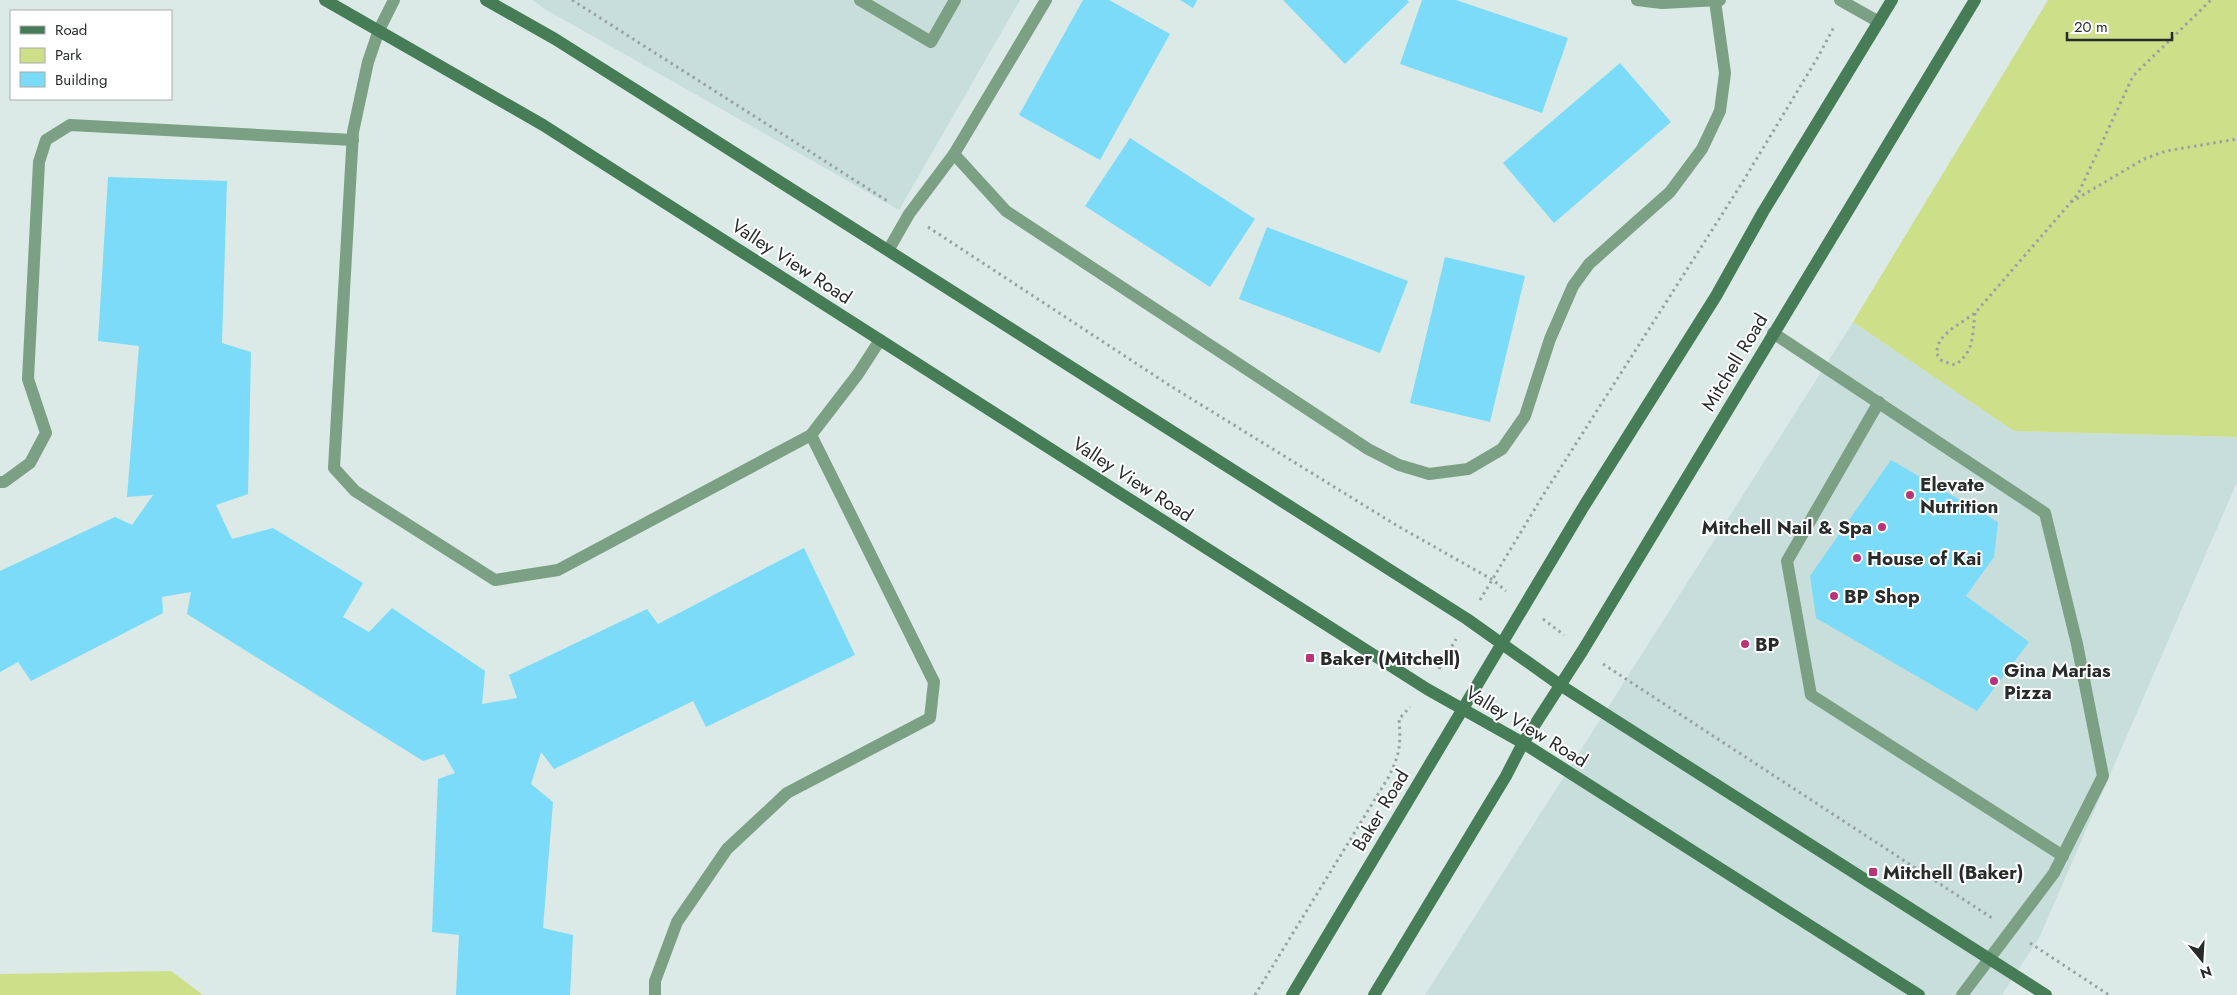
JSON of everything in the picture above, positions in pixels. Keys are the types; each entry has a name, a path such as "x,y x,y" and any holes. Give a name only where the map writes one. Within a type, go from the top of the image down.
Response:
{"main road":[{"name":"Valley View Road","path":"325,0 543,125 1427,689 1523,743 1919,995"},
{"path":"486,0 555,39 889,249 1467,619 1560,684 2046,995"},
{"path":"1501,644 1584,506 1716,296 1763,212 1892,0"},
{"name":"Mitchell Road","path":"1523,743 1583,650 1975,0"},
{"name":"Baker Road","path":"1292,995 1501,644"},
{"path":"1374,995 1506,776 1523,743"}],"street":[{"path":"394,0 379,30 368,62 353,140 334,468 355,491 495,580 558,570 811,435 880,340"},
{"path":"860,0 930,42 955,0"},
{"path":"889,249 909,214 954,154 1046,0"},
{"path":"954,154 1006,211 1368,449 1399,464 1429,474 1468,469 1502,449 1525,416 1550,339 1573,286 1589,264 1670,192 1702,149 1720,111 1725,73 1718,0 1662,3 1637,0"},
{"path":"1844,1 1879,22"},
{"path":"0,482 4,482 30,463 46,433 28,379 39,162 46,140 70,125 353,140"},
{"path":"1773,333 2045,513 2077,644 2102,776 2054,873 1962,995"},
{"path":"1879,402 1787,561 1811,695 2062,856"},
{"path":"655,995 654,981 677,922 727,850 787,793 930,718 934,682 811,435"}],"path":[{"path":"572,0 909,214 1169,385 1396,525 1493,580 1583,650 2109,995"},
{"path":"1975,313 1971,344 1966,356 1955,364 1942,361 1936,353 1940,340 1950,330 1975,313 2078,194 2133,76 2210,0"},
{"path":"1255,995 1388,778 1397,760 1401,742 1399,719 1427,689 1467,619 1493,580 1542,497 1742,182 1818,58 1844,1"},
{"path":"2068,204 2144,159 2166,151 2237,139"}],"shaded area":[{"path":"533,0 1020,0 899,210 545,9"},
{"path":"1853,322 2014,431 2237,437 2237,482 2040,936 2002,995 1425,995"}],"green space":[{"path":"2048,0 2237,0 2237,437 2014,431 1853,322"},
{"path":"171,971 203,995 0,995 0,974"}],"building":[{"path":"1083,0 1109,0 1170,34 1100,160 1019,115"},
{"path":"1180,0 1197,0 1193,8"},
{"path":"1283,0 1407,0 1409,2 1345,64"},
{"path":"1422,0 1456,0 1568,38 1542,113 1400,64"},
{"path":"1620,63 1671,122 1554,223 1503,163"},
{"path":"1130,138 1255,219 1210,287 1085,206"},
{"path":"108,177 227,181 222,343 251,352 248,494 216,505 232,539 273,528 363,583 343,617 369,632 392,608 485,671 482,704 517,698 509,675 647,609 658,624 804,548 855,655 706,727 693,701 554,769 541,752 531,784 553,802 543,928 573,935 570,995 456,995 459,935 432,932 438,779 455,773 444,754 423,761 187,614 191,592 162,597 163,613 31,681 18,662 0,672 0,571 115,517 132,525 153,495 127,497 139,346 98,341"},
{"path":"1267,227 1408,281 1380,353 1239,299"},
{"path":"1445,257 1525,276 1490,422 1410,403"},
{"path":"1891,460 1998,522 1994,557 1966,596 2029,642 1977,711 1816,618 1810,576"}],"place":[{"name":"Elevate Nutrition","path":"1910,495"},
{"name":"Mitchell Nail & Spa","path":"1882,527"},
{"name":"House of Kai","path":"1857,558"},
{"name":"BP Shop","path":"1834,596"},
{"name":"BP","path":"1745,644"},
{"name":"Baker (Mitchell)","path":"1310,658"},
{"name":"Gina Marias Pizza","path":"1994,681"},
{"name":"Mitchell (Baker)","path":"1873,872"}]}
